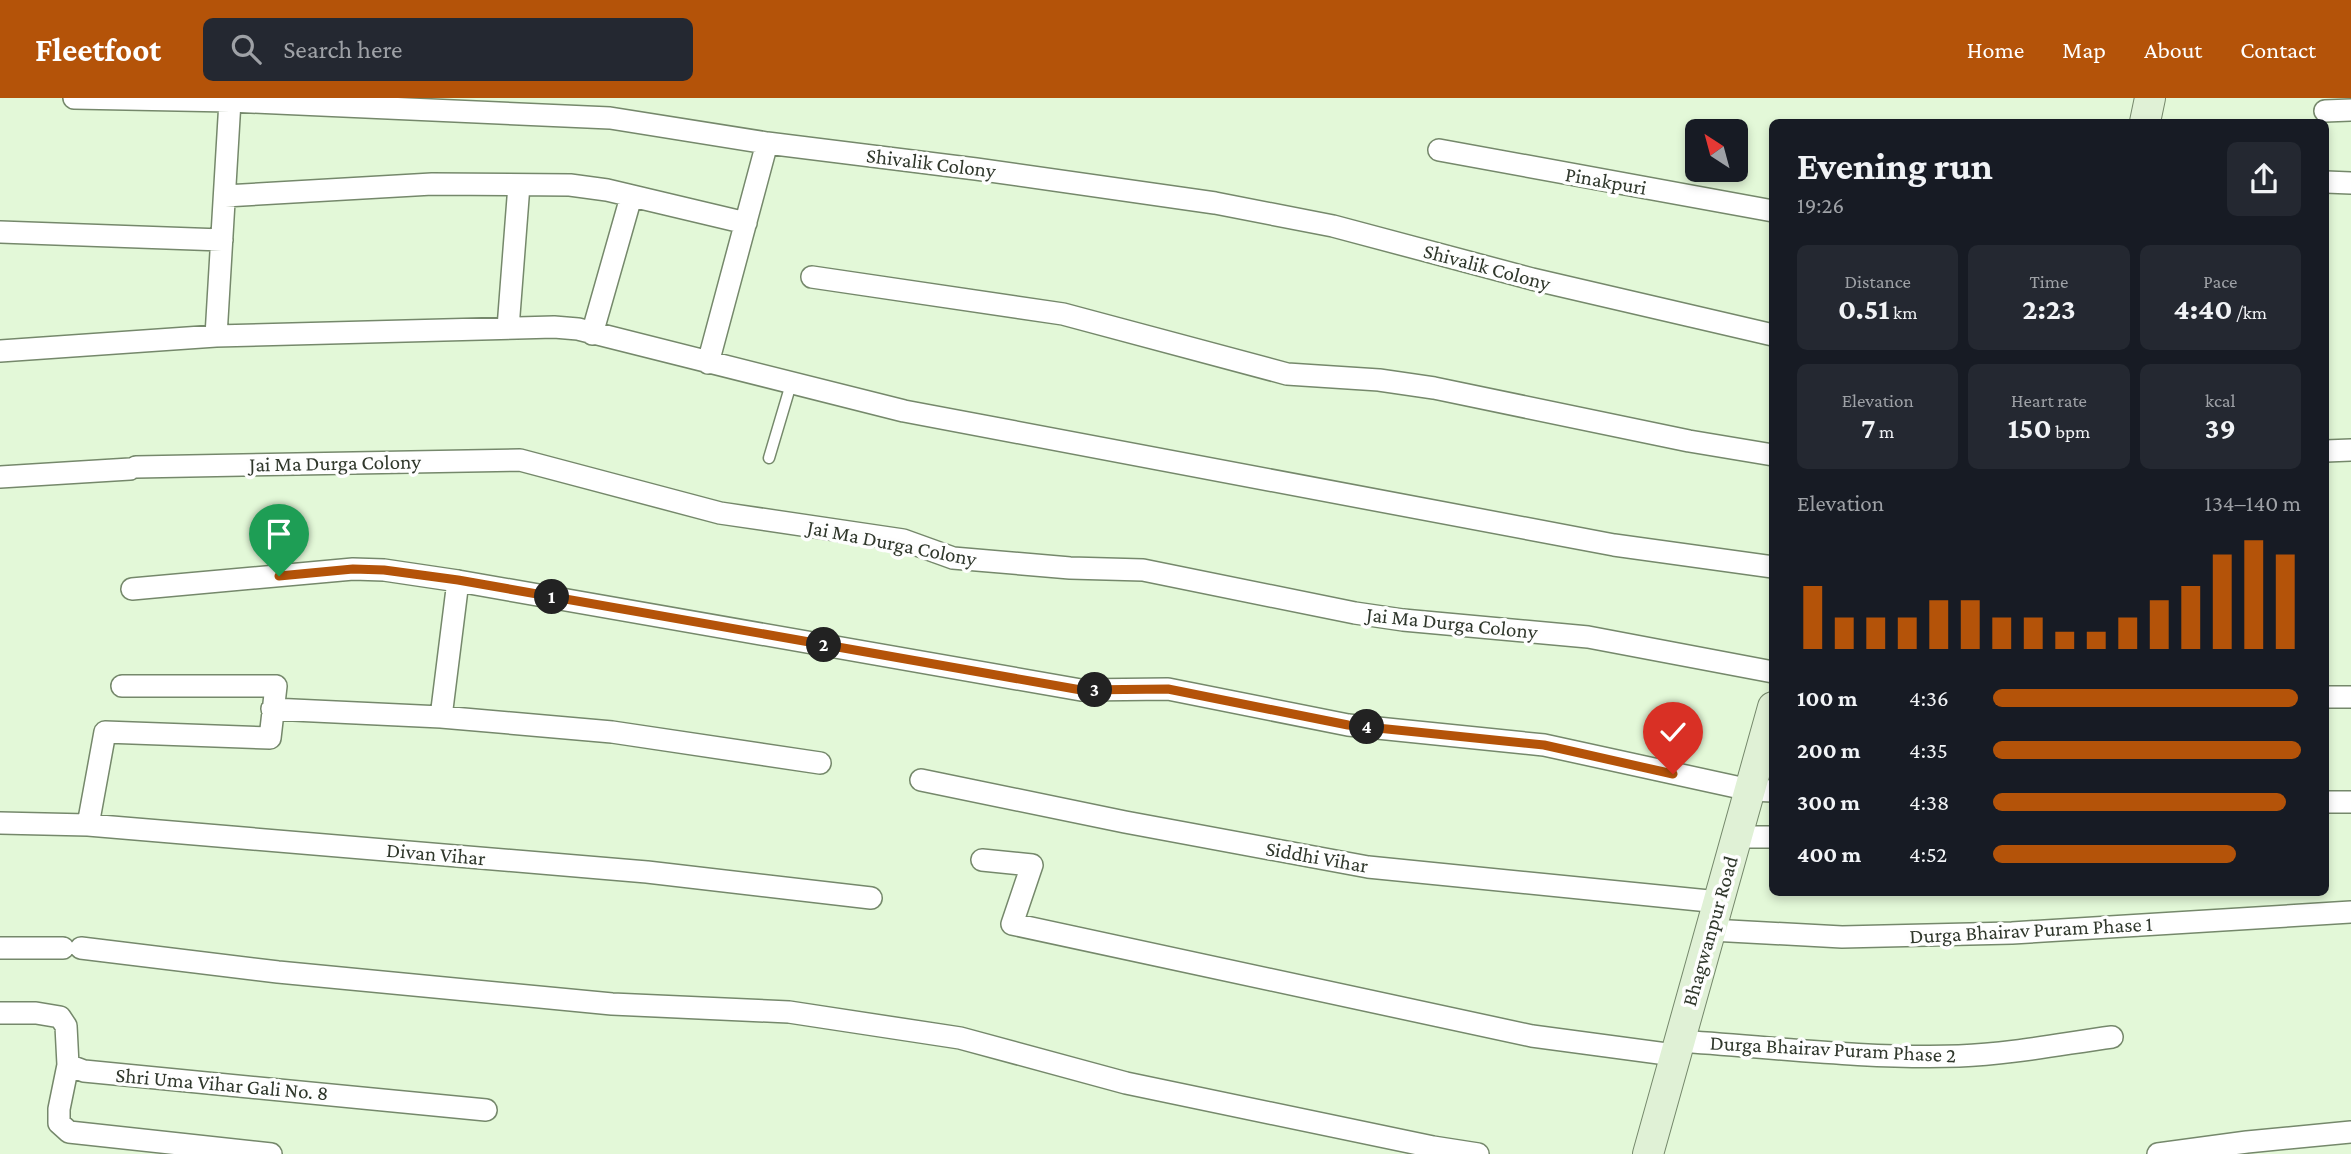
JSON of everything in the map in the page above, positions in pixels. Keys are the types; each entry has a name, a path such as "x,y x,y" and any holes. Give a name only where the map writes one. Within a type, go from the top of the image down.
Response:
{"street":[{"name":"Shivalik Colony","path":"74,98 230,101 610,118 767,143 1228,205 1333,226 1532,279 1769,334"},
{"path":"2146,119 2150,98"},
{"path":"216,336 230,101"},
{"path":"2325,111 2351,110"},
{"path":"708,363 767,143"},
{"name":"Pinakpuri","path":"1440,150 1769,210"},
{"path":"2329,181 2351,183"},
{"path":"225,196 432,184 579,186 746,223"},
{"path":"508,328 519,186"},
{"path":"592,334 631,197"},
{"path":"0,232 222,240"},
{"path":"812,276 1063,314 1286,374 1379,380 1434,388 1689,441 1769,454"},
{"path":"0,351 216,336 554,327 578,329 904,411 1614,545 1769,566"},
{"path":"2329,451 2351,450"},
{"name":"Jai Ma Durga Colony","path":"0,477 133,468 520,460 720,513 903,540 953,558 1070,568 1143,570 1367,615 1588,637 1769,671"},
{"path":"132,589 353,569 384,570 458,580 1081,690 1168,689 1348,725 1544,745 1761,791"},
{"path":"441,717 458,580"},
{"path":"88,825 105,732 270,738 276,686 122,686"},
{"path":"2329,697 2351,697"},
{"path":"272,709 441,717 612,732 820,763"},
{"name":"Bhagwanpur Road","path":"1648,1154 1737,837 1761,791 1769,735"},
{"name":"Siddhi Vihar","path":"921,780 1125,822 1368,866 1715,916"},
{"path":"2329,802 2351,802"},
{"name":"Divan Vihar","path":"0,823 88,825 647,872 871,898"},
{"path":"1737,837 1769,837"},
{"name":"Durga Bhairav Puram Phase 2","path":"982,860 1032,866 1012,924 1532,1036 1676,1048 1958,1056 2000,1053 2112,1037"},
{"name":"Durga Bhairav Puram Phase 1","path":"1715,916 1842,937 2012,933 2351,912"},
{"path":"0,948 72,948 278,972 612,1004 789,1012 960,1038 1126,1083 1478,1154"},
{"path":"0,1013 36,1013 60,1017 66,1026 68,1065 59,1123 69,1132 271,1154"},
{"name":"Shri Uma Vihar Gali No. 8","path":"68,1065 84,1071 486,1110"},
{"path":"2158,1154 2351,1132"}],"lane":[{"path":"769,458 791,384"}],"route":[{"path":"279,576 353,569 384,570 458,580 1081,690 1168,689 1348,725 1544,745 1673,774"}]}
